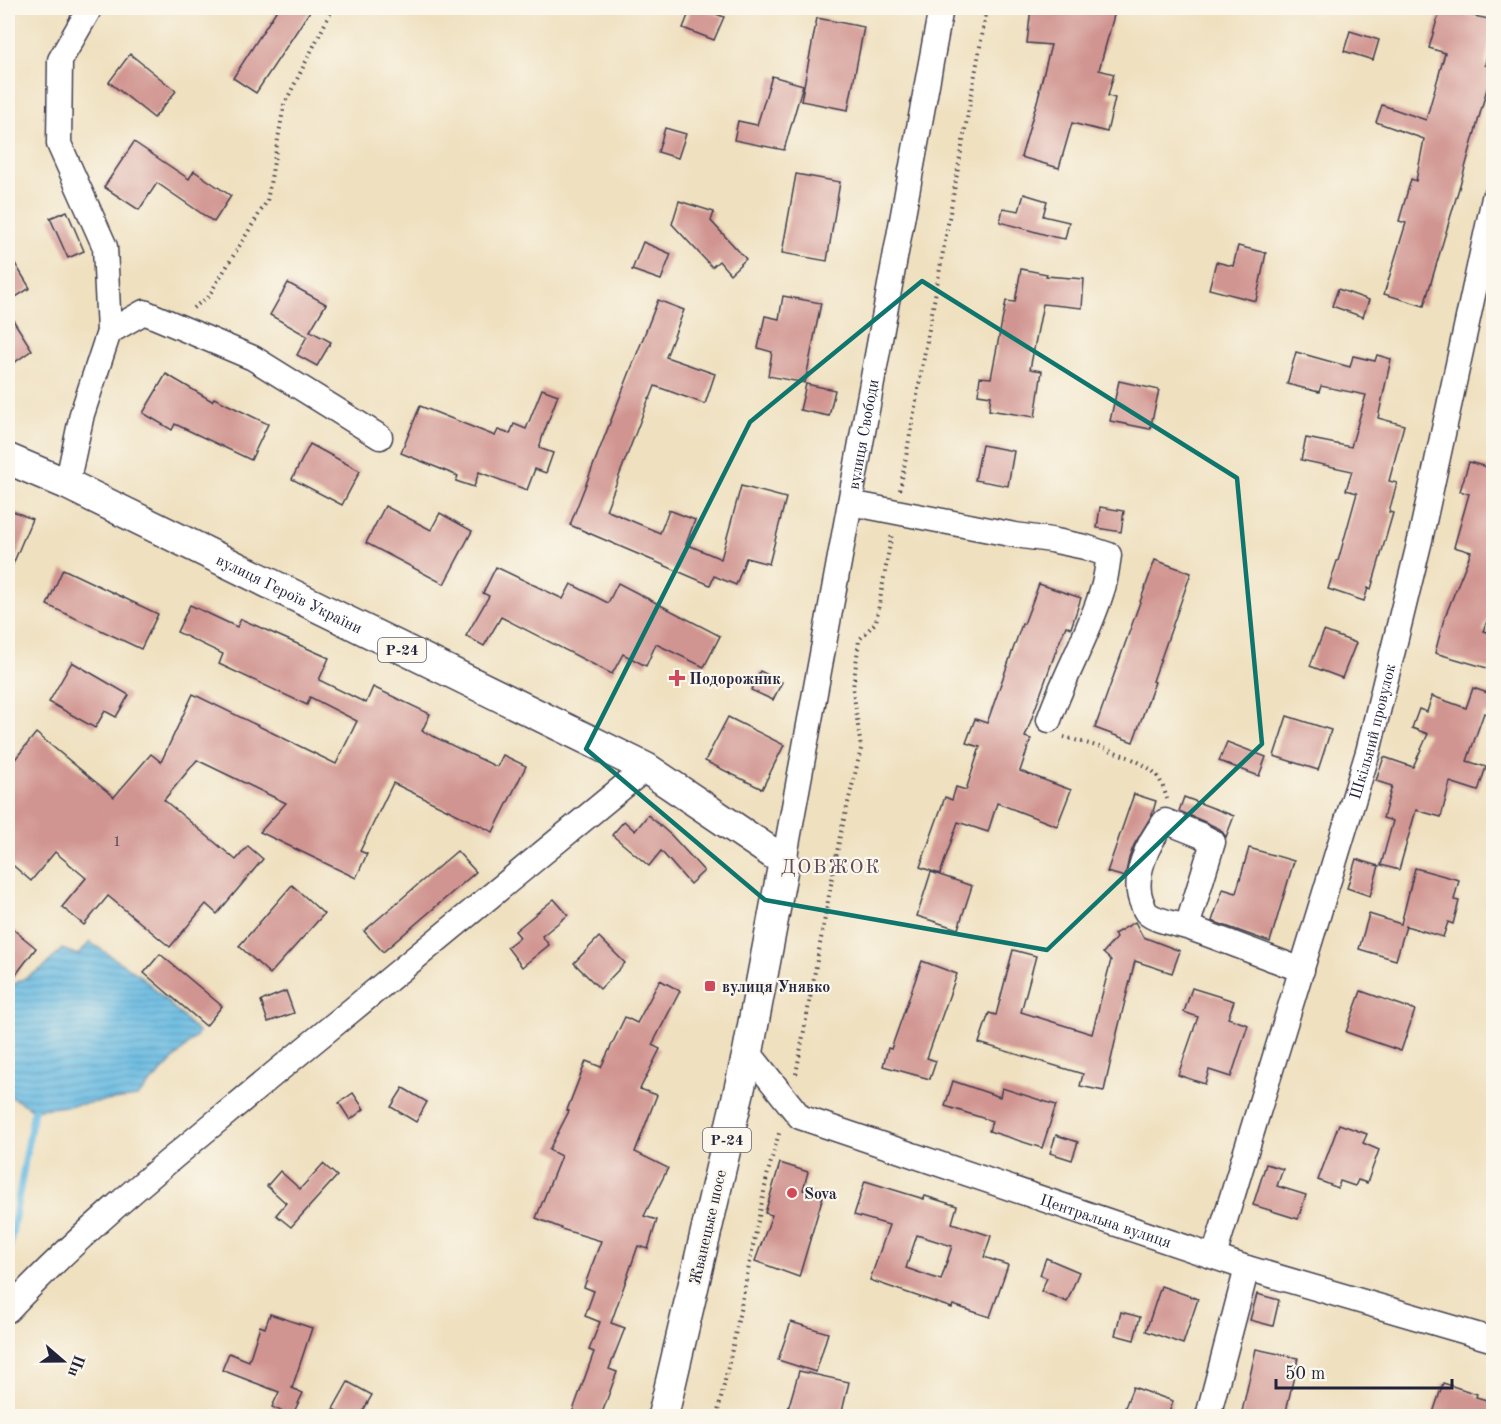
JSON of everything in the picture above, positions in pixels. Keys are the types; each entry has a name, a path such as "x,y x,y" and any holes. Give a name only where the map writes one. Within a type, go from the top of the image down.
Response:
{"main road":[{"name":"вулиця Героїв України","path":"8,459 67,484 646,768 784,861"},
{"name":"Жванецьке шосе","path":"663,1416 748,1052 784,861"}],"street":[{"path":"67,484 82,414 109,332 105,248 59,144 60,60 90,8"},
{"name":"вулиця Свободи","path":"784,861 941,8"},
{"name":"Шкільний провулок","path":"1214,1256 1371,741 1489,243 1494,198"},
{"path":"109,332 144,312 253,358 380,437"},
{"path":"850,503 1051,540 1109,555 1103,589 1089,628 1058,694 1049,720"},
{"path":"8,1310 81,1237 166,1163 646,768"},
{"path":"1187,927 1214,842 1165,821 1157,831 1138,878 1140,899 1146,913 1302,970"},
{"name":"Центральна вулиця","path":"748,1052 800,1117 1247,1268 1494,1340"},
{"path":"1208,1416 1247,1268"}],"path":[{"path":"172,324 208,297 267,201 284,105 333,8"},
{"path":"717,1416 768,1172 795,1080 840,836 861,749 853,688 859,640 876,622 987,8"},
{"path":"1049,720 1053,730 1061,736 1087,743 1147,766 1159,778 1167,797 1165,821"}],"highlighted area":[{"path":"922,281 1237,478 1262,744 1047,950 765,900 586,749 750,422"}],"water":[{"path":"90,942 142,977 199,1033 137,1097 34,1110 8,1095 8,986 43,968 62,949 78,955"}],"building":[{"path":"278,8 312,8 256,93 233,78"},
{"path":"691,8 701,8 724,17 714,40 683,28"},
{"path":"1031,8 1116,8 1099,70 1114,74 1108,96 1115,98 1107,132 1072,123 1059,168 1021,157 1051,45 1027,43"},
{"path":"1440,9 1494,20 1485,65 1493,67 1424,306 1384,294 1406,223 1399,221 1411,179 1416,181 1424,139 1376,122 1382,105 1426,120 1445,53 1429,48"},
{"path":"817,18 864,27 848,110 801,101"},
{"path":"1350,31 1379,40 1373,60 1344,51"},
{"path":"130,54 176,91 154,118 109,82"},
{"path":"772,76 803,85 784,150 734,140 738,121 757,125"},
{"path":"665,128 686,134 678,158 658,152"},
{"path":"134,142 189,179 194,171 231,196 214,222 157,183 139,210 104,187"},
{"path":"796,174 840,182 827,261 782,253"},
{"path":"1024,194 1047,201 1043,216 1069,222 1065,239 1000,222 1003,208 1019,211"},
{"path":"679,201 714,212 711,221 746,259 730,274 719,261 712,267 672,224"},
{"path":"67,211 84,251 68,258 50,218"},
{"path":"643,242 671,254 661,280 632,270"},
{"path":"1238,246 1266,253 1256,301 1209,289 1216,262 1233,266"},
{"path":"8,252 30,288 8,302"},
{"path":"1021,269 1047,274 1046,276 1084,279 1082,308 1043,304 1030,369 1042,371 1035,417 989,410 991,396 978,394 980,377 991,378 1006,301 1015,302"},
{"path":"288,283 326,304 310,331 331,342 317,366 297,355 307,336 270,315"},
{"path":"1338,289 1369,300 1363,317 1332,306"},
{"path":"783,296 821,303 805,383 768,376 772,352 758,348 765,316 779,319"},
{"path":"658,300 684,310 666,357 715,374 705,404 655,386 606,510 660,533 669,510 695,520 686,544 721,559 741,486 786,498 769,564 746,558 736,585 714,576 710,585 570,525"},
{"path":"8,312 32,350 8,367"},
{"path":"1296,352 1350,367 1353,356 1375,361 1377,355 1391,359 1378,418 1404,425 1389,481 1397,483 1389,512 1393,513 1371,589 1368,588 1364,601 1328,589 1357,493 1346,490 1352,471 1301,460 1306,438 1351,447 1366,395 1321,386 1319,392 1287,384"},
{"path":"166,374 212,401 214,398 268,424 251,460 175,424 172,430 143,413"},
{"path":"1119,381 1159,390 1150,429 1110,421"},
{"path":"806,384 835,390 829,416 800,410"},
{"path":"542,389 558,395 539,448 553,453 546,473 535,469 527,490 479,472 474,487 456,481 458,476 401,453 420,406 495,436 498,430 510,434 514,424 526,429"},
{"path":"310,444 360,471 342,505 292,479"},
{"path":"982,445 1014,451 1008,486 975,480"},
{"path":"1469,462 1494,469 1494,604 1483,631 1494,634 1494,670 1435,653 1444,619 1471,552 1454,547 1469,494 1460,491"},
{"path":"385,506 431,530 440,513 472,531 444,584 366,543"},
{"path":"1100,507 1124,511 1121,532 1097,528"},
{"path":"8,509 32,519 8,576"},
{"path":"1155,560 1191,573 1133,742 1095,728"},
{"path":"496,567 563,599 571,584 608,603 618,583 720,636 704,667 656,644 646,666 623,654 612,674 501,617 484,646 466,636 489,596 483,593"},
{"path":"63,569 158,614 141,649 47,605"},
{"path":"1039,584 1081,598 1071,628 1066,626 1057,648 1025,737 1031,739 1020,771 1071,790 1057,826 997,803 988,832 958,822 940,874 920,867 945,797 952,800 956,787 966,790 980,747 966,743 975,719 987,723 1022,624 1024,624"},
{"path":"190,605 237,627 241,619 329,658 319,680 366,703 373,687 430,714 422,731 497,767 503,755 526,766 493,832 393,783 360,851 367,854 356,878 260,832 286,803 197,760 164,800 236,860 248,846 263,859 217,914 206,904 170,947 108,896 84,925 62,907 86,878 55,852 31,881 8,861 8,768 36,733 114,797 151,754 161,762 193,694 336,764 357,721 310,697 307,705 219,664 223,654 177,632"},
{"path":"1324,631 1356,643 1342,678 1310,666"},
{"path":"72,662 129,695 116,717 105,711 95,728 49,702"},
{"path":"760,671 782,682 773,700 751,690"},
{"path":"1473,688 1494,695 1494,716 1484,713 1467,761 1486,767 1478,791 1450,782 1441,817 1416,810 1399,870 1381,865 1393,821 1383,818 1392,786 1376,781 1384,757 1413,767 1428,734 1412,728 1419,709 1427,712 1432,696 1466,708"},
{"path":"1287,716 1331,730 1318,770 1274,756"},
{"path":"728,717 784,745 762,789 705,761"},
{"path":"1227,742 1266,757 1259,776 1219,761"},
{"path":"1134,794 1156,801 1152,815 1134,845 1125,877 1107,872"},
{"path":"1184,797 1234,816 1226,837 1220,829 1179,811"},
{"path":"648,815 672,836 704,871 690,884 661,851 649,866 612,835 624,821 635,831"},
{"path":"1249,848 1294,861 1270,942 1212,921 1223,889 1236,893"},
{"path":"457,851 476,872 383,952 364,931"},
{"path":"1356,859 1379,866 1370,896 1347,888"},
{"path":"1415,868 1459,880 1454,900 1459,901 1453,924 1448,922 1443,937 1406,926 1396,960 1359,949 1369,914 1401,924"},
{"path":"931,872 972,886 958,929 917,916"},
{"path":"292,885 324,914 270,974 239,946"},
{"path":"554,899 568,915 542,936 549,945 522,967 507,947 520,937 515,931"},
{"path":"1135,922 1143,937 1180,951 1172,973 1135,961 1104,1091 1080,1086 1083,1074 979,1043 989,1013 996,1015 1013,950 1036,956 1021,1012 1092,1034 1111,960 1103,953 1116,938 1114,934"},
{"path":"8,925 36,948 8,985"},
{"path":"599,937 625,963 600,989 574,963"},
{"path":"160,954 222,1006 206,1026 144,973"},
{"path":"922,961 957,974 927,1058 936,1061 930,1079 883,1066"},
{"path":"660,980 680,991 652,1045 660,1049 640,1089 657,1095 635,1152 668,1168 644,1216 657,1220 648,1249 638,1246 611,1323 625,1328 609,1369 617,1372 601,1416 571,1416 594,1352 589,1350 600,1322 585,1316 594,1291 584,1287 601,1241 561,1229 536,1218 561,1156 549,1150 569,1111 567,1110 586,1061 601,1067 625,1017 637,1023"},
{"path":"1192,988 1234,1001 1228,1018 1248,1025 1231,1077 1209,1070 1205,1084 1178,1075 1198,1017 1184,1012"},
{"path":"286,991 294,1013 268,1022 261,1001"},
{"path":"1361,991 1415,1010 1401,1051 1346,1032"},
{"path":"953,1081 1000,1097 1002,1088 1056,1105 1042,1148 989,1131 992,1121 945,1106"},
{"path":"403,1088 427,1102 416,1122 391,1107"},
{"path":"353,1093 364,1109 350,1120 339,1103"},
{"path":"1339,1124 1367,1134 1363,1143 1379,1150 1367,1183 1358,1180 1355,1186 1340,1181 1338,1188 1318,1180"},
{"path":"1056,1135 1078,1142 1072,1160 1050,1153"},
{"path":"780,1163 808,1172 803,1190 823,1196 799,1277 755,1261 772,1215 765,1213"},
{"path":"323,1164 337,1176 291,1227 276,1215 286,1203 267,1186 280,1171 300,1189"},
{"path":"1266,1164 1283,1169 1277,1186 1306,1195 1298,1219 1253,1205"},
{"path":"865,1181 924,1199 925,1196 957,1206 952,1223 991,1236 984,1257 1008,1265 990,1317 953,1305 952,1308 870,1280 889,1225 854,1215","holes":["917,1235 952,1246 941,1280 906,1268"]},
{"path":"1046,1258 1079,1272 1067,1302 1041,1291 1047,1278 1040,1275"},
{"path":"1161,1286 1198,1299 1183,1344 1146,1331"},
{"path":"1257,1294 1279,1300 1273,1326 1250,1320"},
{"path":"1121,1312 1140,1317 1134,1340 1115,1335"},
{"path":"270,1314 312,1328 292,1388 303,1393 292,1416 272,1407 279,1392 222,1370 229,1353 249,1361 260,1326 265,1328"},
{"path":"791,1322 828,1333 816,1372 778,1360"},
{"path":"1256,1349 1298,1358 1285,1416 1241,1416"},
{"path":"799,1371 849,1382 841,1416 786,1416"},
{"path":"348,1382 372,1395 360,1416 346,1416 333,1409"},
{"path":"1443,1383 1494,1402 1494,1416 1432,1416"},
{"path":"1133,1387 1173,1401 1168,1416 1144,1416 1124,1410"}],"waterway":[{"path":"8,1256 34,1110"}],"place":[{"name":"Подорожник","path":"677,678"},
{"name":"вулиця Унявко","path":"710,986"},
{"name":"Sova","path":"792,1193"}],"district":[{"name":"ДОВЖОК","path":"831,866"}]}
